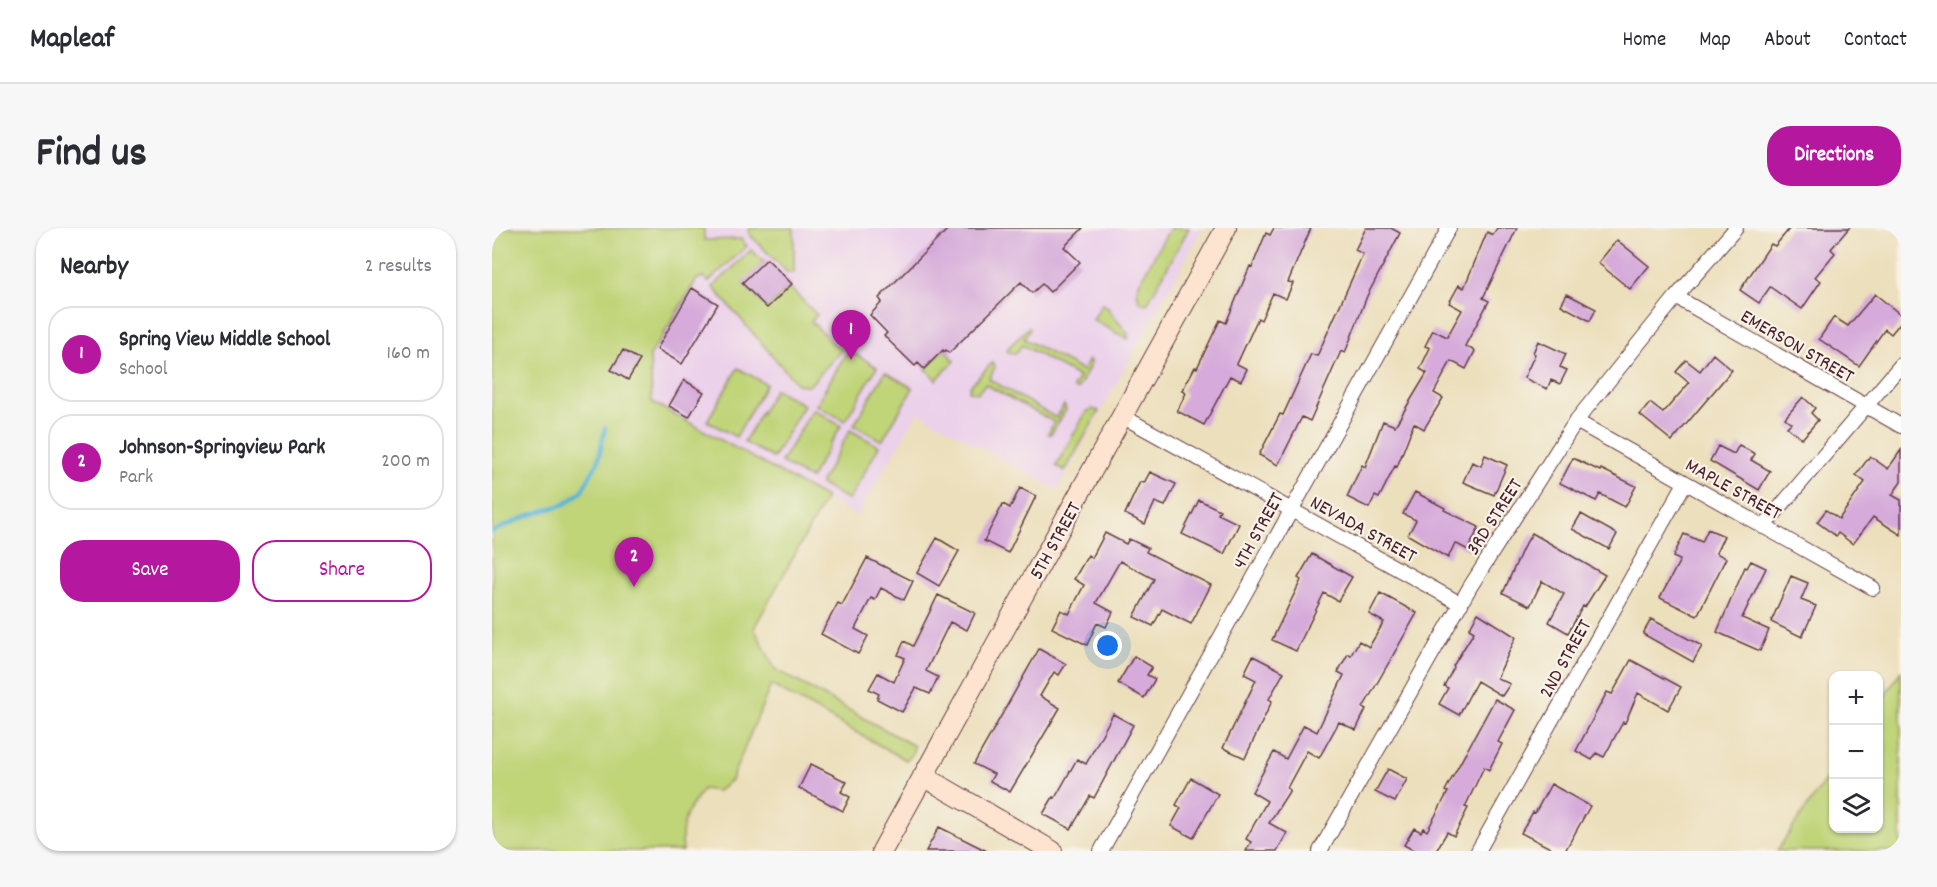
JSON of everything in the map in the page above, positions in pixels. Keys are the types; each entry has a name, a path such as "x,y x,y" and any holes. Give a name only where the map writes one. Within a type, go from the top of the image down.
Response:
{"street":[{"name":"5TH STREET","path":"882,851 1226,228"},
{"name":"4TH STREET","path":"1101,851 1449,228"},
{"name":"3RD STREET","path":"1320,851 1461,604 1576,420 1676,297 1736,228"},
{"name":"EMERSON STREET","path":"1676,297 1901,426"},
{"path":"1763,527 1901,365"},
{"name":"NEVADA STREET","path":"1122,416 1461,604"},
{"name":"MAPLE STREET","path":"1576,420 1873,588"},
{"name":"2ND STREET","path":"1478,851 1685,483"},
{"path":"922,776 1052,851"}],"shaded area":[{"path":"492,228 1203,228 1057,490 918,412 857,516 652,402"}],"green space":[{"path":"492,228 704,228 704,240 741,239 747,246 708,282 704,277 697,279 650,356 652,402 826,498 754,628 775,669 914,746 912,755 906,760 771,685 731,780 718,791 703,789 689,811 683,825 683,851 492,851"},
{"path":"749,228 794,228 794,273 788,273 749,234"},
{"path":"1170,228 1189,228 1147,304 1139,302 1138,285"},
{"path":"751,250 764,262 743,284 767,308 789,287 817,315 811,321 837,348 844,342 847,344 809,386 797,384 713,287"},
{"path":"1102,304 1107,307 1128,334 1128,339 1093,320"},
{"path":"1029,327 1024,339 1083,371 1089,360 1091,364 1078,389 1073,388 1079,377 1022,345 1015,354 1007,351"},
{"path":"848,350 877,367 845,421 816,405"},
{"path":"942,351 946,351 955,361 936,380 926,369"},
{"path":"992,363 995,367 989,379 1056,418 1064,405 1066,410 1051,434 1048,434 1054,422 985,384 978,393 969,391 970,386"},
{"path":"738,368 766,384 736,437 707,421"},
{"path":"885,372 913,388 882,441 854,425"},
{"path":"775,389 804,405 773,458 744,442"},
{"path":"813,409 841,426 810,479 781,462"},
{"path":"1092,409 1099,411 1065,471 1056,466 1086,412"},
{"path":"850,430 879,446 849,500 820,484"},
{"path":"1901,671 1901,851 1777,851 1829,775 1829,833 1883,833 1883,698"}],"building":[{"path":"949,228 1083,228 1064,247 1080,262 1050,292 1042,284 1032,293 1021,282 949,353 943,350 924,369 918,363 915,366 884,336 887,333 870,315 882,302 879,298"},
{"path":"1274,228 1311,228 1288,282 1293,283 1286,299 1273,293 1261,320 1258,318 1237,364 1247,369 1241,381 1230,376 1204,425 1177,411 1186,393 1182,391 1195,367 1197,368 1220,320 1226,323 1266,233 1270,235"},
{"path":"1366,228 1391,228 1400,233 1367,296 1345,353 1341,351 1310,421 1302,417 1278,465 1259,455 1280,414 1283,415 1311,354 1317,356 1363,254 1355,250"},
{"path":"1497,228 1517,228 1483,298 1489,301 1465,346 1475,351 1466,369 1451,361 1434,393 1443,398 1424,429 1414,423 1397,467 1395,466 1379,498 1375,496 1369,508 1347,497 1362,465 1365,467 1383,421 1395,426 1427,373 1420,369 1430,348 1425,346 1433,330 1447,337 1462,310 1449,303 1459,285 1464,288 1487,232 1493,235"},
{"path":"1790,228 1849,228 1831,249 1835,253 1815,277 1821,281 1802,309 1770,287 1759,303 1740,290 1771,244 1775,246"},
{"path":"1617,240 1649,266 1630,289 1598,263"},
{"path":"767,259 792,284 767,308 742,283"},
{"path":"692,288 718,304 682,364 657,349"},
{"path":"1567,294 1596,309 1590,321 1561,305"},
{"path":"1875,294 1901,315 1901,322 1891,334 1885,329 1859,366 1819,339 1834,317 1848,326"},
{"path":"1538,341 1566,354 1560,367 1567,370 1560,384 1551,380 1547,389 1524,378"},
{"path":"623,350 640,360 628,380 611,370"},
{"path":"1713,354 1732,370 1672,441 1640,415 1650,403 1663,413 1689,383 1676,372 1686,360 1700,371"},
{"path":"684,380 704,392 689,417 669,406"},
{"path":"1803,397 1815,408 1811,413 1818,420 1802,439 1787,427 1791,423 1785,418"},
{"path":"1739,445 1755,454 1751,460 1770,471 1759,490 1710,461 1718,446 1734,454"},
{"path":"1901,450 1901,482 1892,495 1901,500 1901,535 1873,517 1853,544 1838,533 1836,536 1817,522 1826,510 1839,519 1865,482 1856,475 1870,456 1888,469"},
{"path":"1485,455 1507,465 1494,495 1463,482 1472,462 1481,466"},
{"path":"1573,458 1636,486 1625,507 1600,494 1596,501 1560,483"},
{"path":"1150,472 1176,484 1165,506 1155,502 1145,524 1125,514 1140,482 1144,483"},
{"path":"1020,488 1036,496 1008,553 984,541 1003,504 1010,508"},
{"path":"1415,492 1445,508 1444,510 1479,527 1468,550 1455,543 1448,558 1408,535 1416,520 1403,514"},
{"path":"1199,500 1220,510 1218,514 1239,524 1224,554 1182,534"},
{"path":"1581,514 1617,534 1609,549 1572,529"},
{"path":"1708,529 1724,536 1716,553 1726,558 1697,616 1660,598 1680,560 1673,557 1684,534 1702,542"},
{"path":"1105,533 1126,544 1129,539 1148,548 1146,552 1211,585 1191,624 1162,609 1153,626 1134,617 1154,579 1120,561 1096,603 1113,612 1106,627 1097,623 1087,645 1052,628 1061,610 1069,614 1084,585 1074,579 1088,555 1092,558"},
{"path":"1532,533 1605,575 1585,607 1583,606 1568,633 1549,622 1564,594 1542,581 1530,606 1503,593"},
{"path":"937,538 959,551 939,586 917,573"},
{"path":"1312,554 1352,577 1338,601 1324,593 1296,651 1272,640 1301,580 1298,578"},
{"path":"867,558 913,581 904,600 881,588 875,600 871,598 855,629 868,636 858,654 821,634 838,603 842,605"},
{"path":"1751,561 1766,568 1742,618 1769,630 1760,651 1717,632 1745,567 1747,568"},
{"path":"1791,576 1808,583 1801,600 1816,606 1802,637 1771,622"},
{"path":"1380,593 1417,613 1363,708 1366,709 1356,730 1339,722 1319,758 1307,751 1287,788 1290,790 1269,823 1287,833 1277,851 1246,851 1251,842 1246,839 1267,801 1252,792 1274,752 1286,759 1304,725 1317,732 1344,675 1338,672 1348,654 1351,655 1359,641 1369,647 1384,622 1369,614"},
{"path":"938,595 975,613 967,630 950,622 926,671 938,677 930,694 916,688 902,712 877,699 879,694 869,689 878,673 894,682 905,658 898,655 904,641 913,646"},
{"path":"1478,613 1516,637 1497,678 1510,684 1502,696 1477,681 1459,715 1439,704 1448,688 1444,686 1453,666 1474,632 1469,629"},
{"path":"1651,619 1702,646 1693,662 1643,634"},
{"path":"1039,649 1066,664 1059,675 1054,672 1040,696 1060,708 1010,792 990,781 994,774 974,764"},
{"path":"1134,656 1152,667 1147,675 1155,679 1144,698 1118,683"},
{"path":"1253,656 1284,672 1269,699 1272,701 1245,758 1223,748 1256,680 1244,674"},
{"path":"1631,660 1681,687 1668,710 1638,693 1625,723 1623,722 1604,757 1596,753 1592,760 1576,751 1607,692 1612,694"},
{"path":"1495,699 1515,710 1498,742 1502,744 1489,770 1484,767 1454,836 1447,832 1436,851 1415,851 1404,845 1414,828 1421,832 1423,828 1427,831 1448,792 1445,791"},
{"path":"1113,714 1133,725 1094,798 1090,796 1071,829 1043,814 1077,759 1086,764"},
{"path":"811,764 847,782 841,792 850,797 843,811 799,788"},
{"path":"1388,769 1407,779 1395,802 1375,792"},
{"path":"1191,778 1218,794 1193,838 1171,826 1181,808 1176,805"},
{"path":"1551,784 1590,806 1565,851 1556,851 1521,833"},
{"path":"939,827 987,851 926,851"}],"waterway":[{"path":"492,532 527,516 565,504 581,492 598,462 605,428"}],"place":[{"name":"Spring View Middle School","path":"851,360"},
{"name":"Johnson-Springview Park","path":"634,587"}]}
